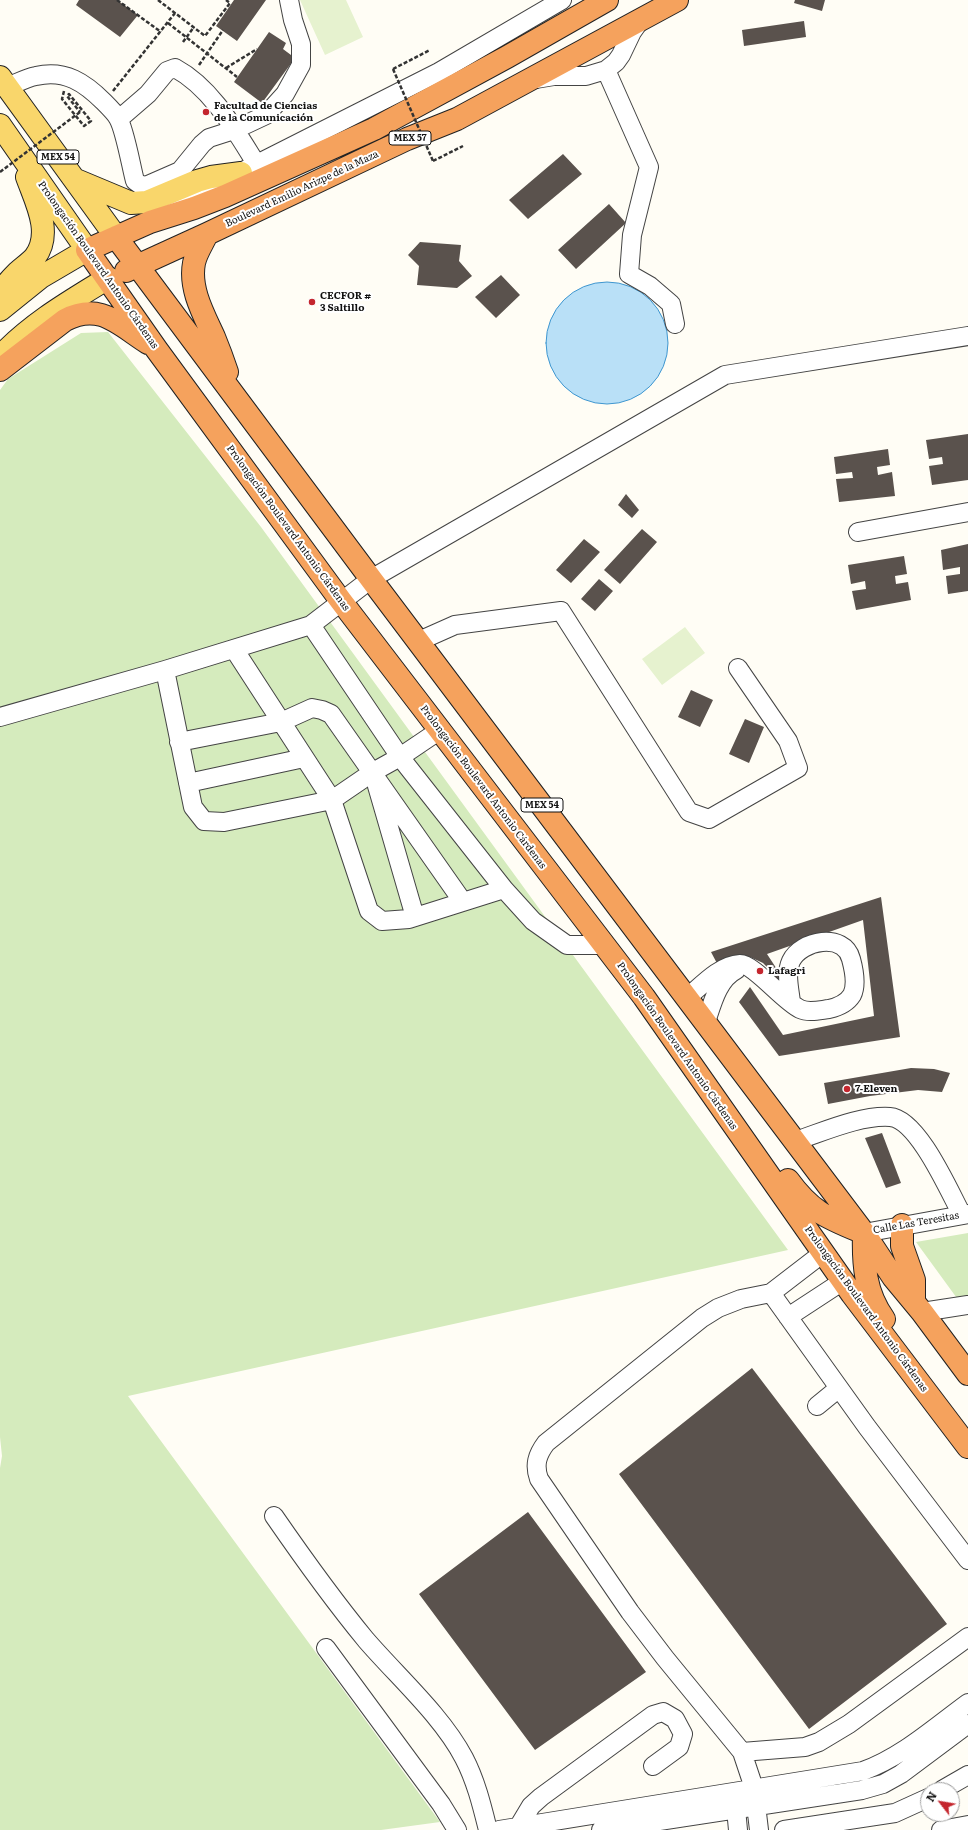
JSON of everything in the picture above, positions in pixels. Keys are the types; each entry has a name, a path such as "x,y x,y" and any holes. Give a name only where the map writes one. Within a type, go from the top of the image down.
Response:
{"highway":[{"name":"MEX 57","path":"87,250 150,222 225,196 374,128 507,57 607,0"},
{"name":"Boulevard Emilio Arizpe de la Maza","path":"108,278 138,266 207,234 407,139 457,119 532,80 646,9 677,0"},
{"path":"407,139 412,131 422,122 646,9"},
{"path":"207,234 195,262 193,274 195,288 205,319 220,351 234,392"},
{"name":"MEX 54","path":"116,236 234,392 371,579 864,1233 893,1277 918,1307 968,1374"},
{"name":"Prolongación Boulevard Antonio Cárdenas","path":"87,250 157,350 341,601 644,998 843,1281 968,1447"},
{"path":"0,370 65,320 76,314 87,312 97,312 109,318 157,350"},
{"path":"691,1065 715,1083 724,1093 803,1200 819,1213 864,1233 863,1256 866,1277 876,1308 936,1385 948,1410 950,1424"},
{"path":"902,1225 902,1246 914,1280 918,1307"}],"main road":[{"name":"MEX 54","path":"4,82 116,236"},
{"path":"0,293 15,275 34,258 43,242 43,223 38,205 6,133"},
{"name":"Prolongación Boulevard Antonio Cárdenas","path":"6,133 87,250"},
{"path":"75,180 131,203 147,202 197,180 249,169"},
{"path":"0,310 41,277 87,250"},
{"name":"Boulevard Emilio Arizpe de la Maza","path":"0,357 46,316 108,278"}],"street":[{"path":"4,82 47,74 78,80 88,87 119,119 134,181 142,186 164,179 180,171 202,144 209,138 234,130 266,115 285,94 301,65 302,44 293,20 289,0"},
{"path":"150,222 166,209 249,169 439,72 562,0"},
{"path":"532,80 554,76 586,76 606,70 618,59 646,9"},
{"path":"119,119 148,94 171,68 175,68 190,79 212,100 234,130 249,169"},
{"path":"606,70 649,167 632,235 629,274 650,286 671,304 675,324"},
{"path":"0,717 164,670 311,625 371,579 725,375 968,336"},
{"path":"858,532 968,512"},
{"path":"419,641 455,625 562,611 689,812 709,819 798,768 788,741 738,668"},
{"path":"311,625 400,757 504,890 533,922 567,944 604,945"},
{"path":"234,649 332,800 369,911 382,921 415,917 504,890"},
{"path":"164,670 193,807 204,821 224,822 332,800 440,730"},
{"path":"179,742 281,722 312,708 331,714 463,902"},
{"path":"188,783 304,758"},
{"path":"373,772 415,917"},
{"path":"687,998 709,979 728,967 746,965 753,968 770,986 792,1003"},
{"path":"706,1022 716,997 727,977 742,969 758,974"},
{"path":"795,1141 846,1124 875,1118 891,1117 904,1122 923,1144 965,1214"},
{"name":"Calle Las Teresitas","path":"864,1233 965,1214"},
{"path":"759,1830 754,1788 742,1752 664,1658 630,1612 539,1479 535,1469 536,1460 546,1443 702,1318 718,1308 741,1299 771,1293 823,1253"},
{"path":"788,1317 843,1281"},
{"path":"771,1293 839,1388 968,1560"},
{"path":"918,1307 968,1305"},
{"path":"817,1406 839,1388"},
{"path":"274,1516 312,1570 366,1640 454,1741 474,1779 488,1830"},
{"path":"742,1752 804,1747 819,1742 849,1724 968,1637"},
{"path":"326,1648 441,1804 457,1830"},
{"path":"601,1830 735,1800 754,1788 863,1771 880,1765 895,1756 968,1703"},
{"path":"519,1826 531,1806 552,1788 653,1715 663,1712 674,1719 682,1729 683,1734 679,1747 653,1766"},
{"path":"499,1830 519,1826 735,1800 755,1806 862,1790 883,1784 907,1770 968,1724"},
{"path":"956,1782 968,1775"},
{"path":"735,1800 738,1830"},
{"path":"784,1830 895,1813 920,1802"},
{"path":"941,1830 968,1825"}],"path":[{"path":"117,0 161,32"},
{"path":"158,0 205,36 230,3 226,0"},
{"path":"118,86 175,13"},
{"path":"168,23 237,77"},
{"path":"183,42 194,27"},
{"path":"190,79 223,30"},
{"path":"226,68 257,49"},
{"path":"430,50 392,69 433,161 463,146"},
{"path":"0,172 80,112 67,96 69,94 91,121 84,126 62,98 68,77"}],"green space":[{"path":"300,0 346,0 363,37 325,55"},
{"path":"108,332 261,527 788,1250 128,1396 440,1822 381,1830 0,1830 0,1468 2,1456 0,1437 0,390 8,379 81,333"},
{"path":"685,627 705,653 662,685 642,659"},
{"path":"968,1233 968,1300 959,1301 916,1242"}],"water":[{"path":"607,282 619,283 630,287 641,292 650,300 658,309 663,320 667,331 667,355 663,366 658,377 650,386 641,394 630,399 619,403 607,404 595,403 584,399 573,394 564,386 556,377 551,366 547,355 546,343 547,331 551,320 556,309 564,300 573,292 584,287 595,283"}],"building":[{"path":"79,0 117,0 138,15 120,37 76,5"},
{"path":"234,0 266,0 237,41 216,26"},
{"path":"795,0 825,0 822,11 794,3"},
{"path":"804,21 806,37 744,46 742,30"},
{"path":"269,32 286,43 283,49 295,58 262,103 234,82"},
{"path":"563,154 582,174 528,219 509,200"},
{"path":"609,204 626,223 576,269 558,250"},
{"path":"420,242 461,245 459,261 472,276 457,288 417,285 419,266 408,255"},
{"path":"501,275 520,295 496,318 475,297"},
{"path":"968,434 968,480 932,485 929,466 943,464 942,457 929,459 926,440"},
{"path":"888,449 890,465 877,467 878,475 892,472 895,496 839,502 836,479 853,478 852,472 836,474 834,457"},
{"path":"626,494 639,510 632,518 618,505"},
{"path":"642,529 657,542 620,584 604,570"},
{"path":"584,539 600,552 571,583 556,570"},
{"path":"968,544 968,591 948,594 946,576 960,574 960,567 943,570 941,550"},
{"path":"904,556 907,574 895,576 896,584 908,582 911,600 856,610 852,591 866,589 865,581 851,584 848,565"},
{"path":"599,579 613,591 595,611 581,599"},
{"path":"691,690 713,700 700,727 678,717"},
{"path":"745,719 764,727 749,763 729,754"},
{"path":"881,897 900,1037 779,1056 739,1002 750,987 783,1035 874,1016 863,920 767,954 784,980 779,982 763,963 750,957 736,957 720,969 711,952"},
{"path":"911,1068 934,1069 950,1073 942,1092 918,1090 870,1096 828,1104 824,1083"},
{"path":"882,1133 901,1183 886,1188 865,1138"},
{"path":"752,1368 947,1624 809,1729 619,1474"},
{"path":"528,1512 646,1672 535,1750 419,1594"}],"place":[{"name":"Facultad de Ciencias de la Comunicación","path":"206,112"},
{"name":"CECFOR # 3 Saltillo","path":"312,302"},
{"name":"Lafagri","path":"760,971"},
{"name":"7-Eleven","path":"847,1089"}]}
